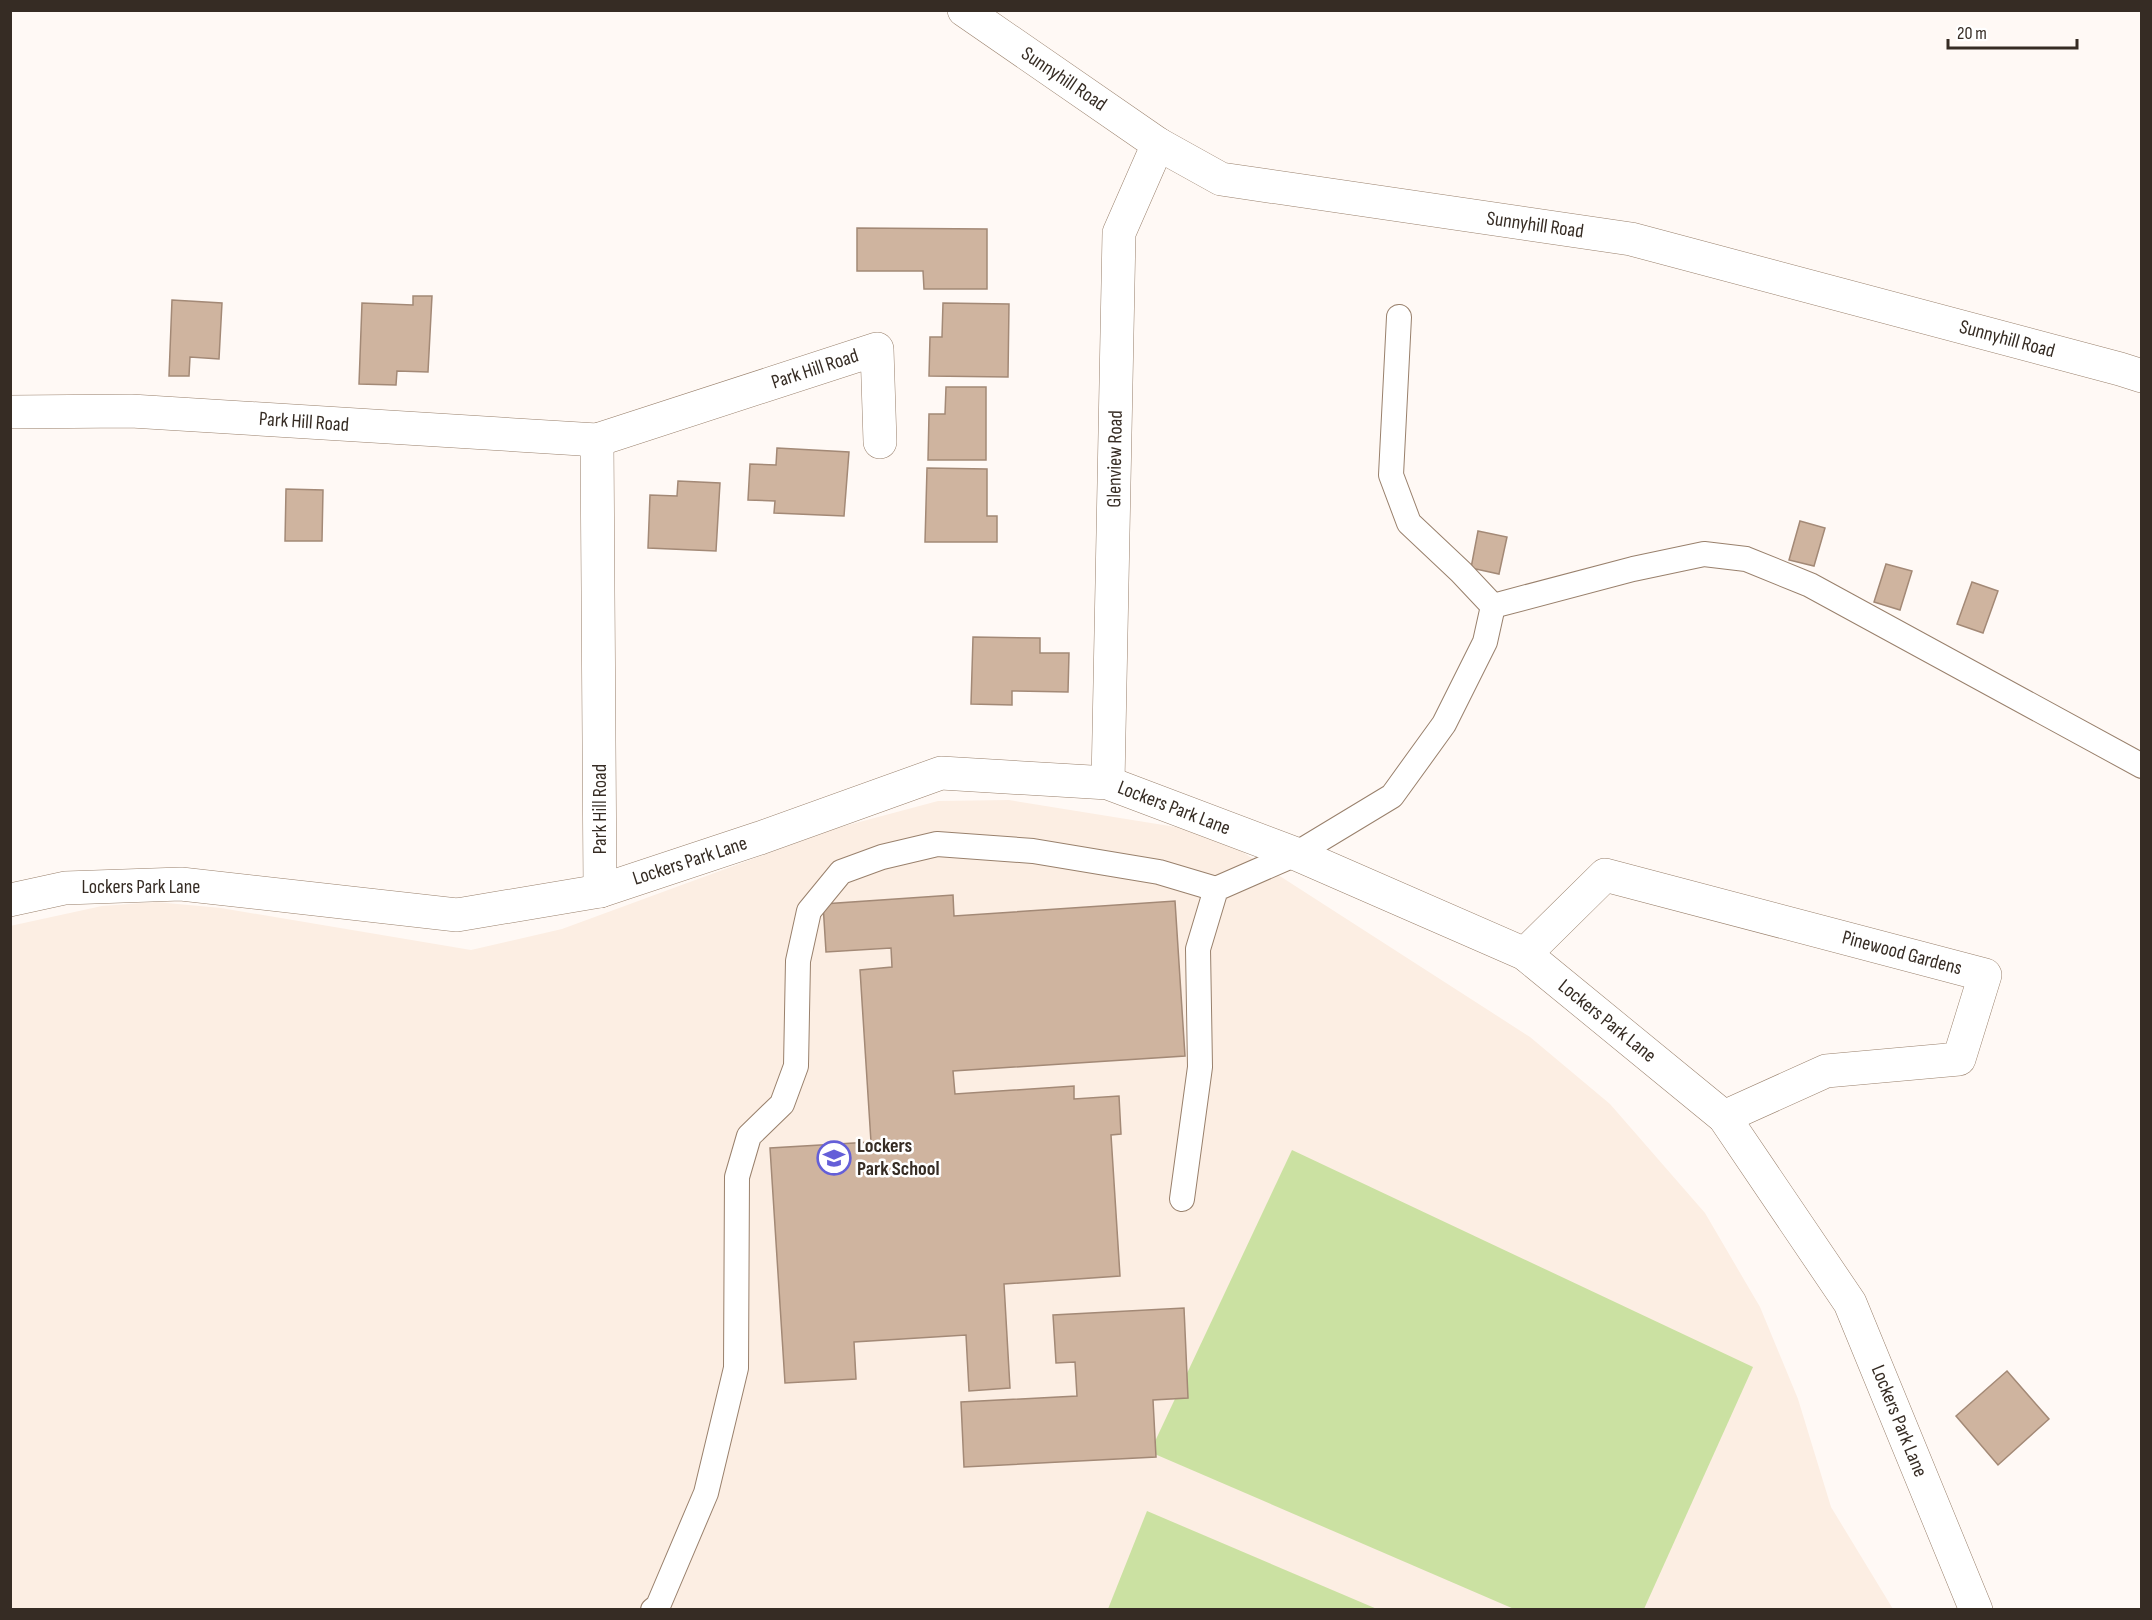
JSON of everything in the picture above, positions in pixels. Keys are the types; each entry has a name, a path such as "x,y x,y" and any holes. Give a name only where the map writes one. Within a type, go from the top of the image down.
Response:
{"street":[{"name":"Sunnyhill Road","path":"964,10 1158,144 1221,179 1631,239 2142,376"},
{"name":"Glenview Road","path":"1108,783 1119,233 1158,144"},
{"name":"Park Hill Road","path":"10,412 131,411 597,440 877,349 880,442"},
{"name":"Park Hill Road","path":"597,440 600,891"},
{"name":"Lockers Park Lane","path":"10,900 65,888 181,884 457,915 600,891 760,838 941,773 1108,783 1296,854 1525,954 1725,1117 1850,1303 1976,1610"},
{"name":"Pinewood Gardens","path":"1525,954 1605,875 1985,975 1959,1059 1826,1071 1725,1117"}],"lane":[{"path":"1398,317 1390,475 1409,523 1493,606"},
{"path":"1493,606 1633,569 1704,554 1746,559 1810,585 2142,766"},
{"path":"652,1610 658,1606 705,1493 736,1368 737,1177 749,1136 782,1104 796,1066 798,961 808,911 841,872 882,857 937,844 1033,851 1159,872 1216,889 1296,854 1392,796 1444,724 1485,642 1493,606"},
{"path":"1182,1199 1200,1067 1198,949 1216,889"}],"shaded area":[{"name":"Lockers Park School","path":"1009,800 1213,833 1530,1037 1610,1104 1705,1213 1760,1307 1798,1399 1831,1507 1893,1609 11,1609 10,926 102,906 156,902 221,908 471,950 562,929 837,828 938,801"}],"green space":[{"path":"1292,1150 1753,1367 1644,1609 1514,1609 1150,1452"},
{"path":"1147,1511 1377,1609 1108,1609"}],"building":[{"path":"857,228 987,229 987,289 924,289 923,271 857,271"},
{"path":"413,296 432,296 428,372 397,371 396,385 359,384 362,303 413,305"},
{"path":"172,300 222,303 219,359 190,357 189,376 169,376"},
{"path":"943,303 1009,304 1008,377 929,376 930,337 942,337"},
{"path":"946,387 986,387 986,460 928,460 929,414 945,414"},
{"path":"777,448 849,452 844,516 774,513 775,501 748,500 750,464 776,465"},
{"path":"927,468 987,469 987,516 997,516 997,542 925,542"},
{"path":"678,481 720,483 716,551 648,548 650,495 677,496"},
{"path":"286,489 323,490 322,541 285,541"},
{"path":"1800,521 1825,528 1814,566 1789,560"},
{"path":"1478,531 1507,537 1499,574 1471,568"},
{"path":"1886,564 1912,571 1900,610 1874,602"},
{"path":"1972,582 1998,591 1983,633 1957,624"},
{"path":"973,637 1040,638 1040,653 1069,653 1068,692 1012,691 1012,705 971,704"},
{"path":"953,895 954,916 1175,901 1185,1056 953,1071 955,1094 1074,1086 1074,1099 1119,1096 1121,1134 1111,1135 1120,1276 1004,1284 1010,1388 969,1391 966,1335 854,1342 856,1379 785,1383 770,1148 871,1142 860,970 892,967 891,948 826,952 823,904"},
{"path":"1184,1308 1188,1398 1153,1400 1156,1457 964,1467 961,1402 1077,1396 1075,1362 1056,1363 1053,1315"},
{"path":"2007,1371 2049,1419 1998,1465 1956,1416"}],"place":[{"name":"Lockers Park School","path":"834,1158"}]}
